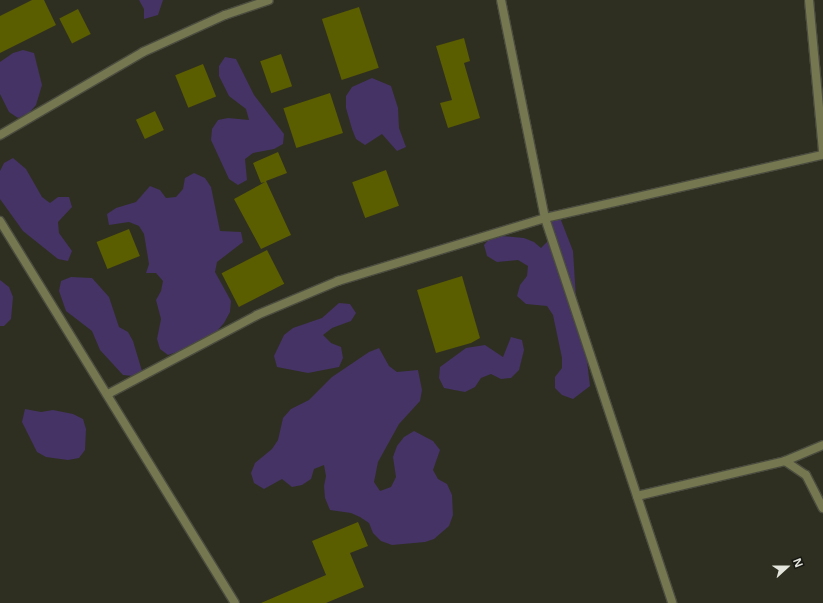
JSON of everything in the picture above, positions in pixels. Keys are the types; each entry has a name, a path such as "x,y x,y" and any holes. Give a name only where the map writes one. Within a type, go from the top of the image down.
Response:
{"street":[{"path":"0,135 143,52 225,15 269,0"},
{"path":"502,0 545,218 672,603"},
{"path":"809,0 823,151"},
{"path":"108,394 257,315 338,281 545,218 823,156"},
{"path":"0,221 236,603"},
{"path":"637,496 785,461 823,445"},
{"path":"785,461 806,475 823,508"}],"shaded area":[{"path":"139,0 163,0 158,15 144,19 144,9"},
{"path":"23,50 34,53 42,85 36,105 29,113 18,118 9,112 0,94 0,62 13,53"},
{"path":"225,57 236,59 254,95 284,134 283,144 274,149 253,153 245,159 247,180 238,185 229,179 211,140 212,129 218,120 228,118 249,120 246,109 229,96 219,76 219,66"},
{"path":"372,78 391,86 398,108 399,128 406,147 397,151 382,134 365,145 356,139 352,129 346,108 346,96 352,87"},
{"path":"13,158 26,169 42,197 50,203 58,197 69,197 72,207 58,222 59,233 72,251 68,261 58,259 23,231 0,199 0,171 4,163"},
{"path":"194,173 205,178 211,187 220,231 241,232 243,242 217,262 215,272 231,301 230,312 224,323 217,331 189,348 168,355 160,349 157,339 161,319 156,300 161,291 163,281 156,273 146,273 149,264 144,234 139,226 129,222 109,225 107,214 116,208 136,202 150,186 160,190 166,198 176,197 183,189 185,178"},
{"path":"557,210 573,251 577,314 585,344 590,386 573,399 562,395 555,388 555,377 562,368 562,358 553,315 547,306 526,304 517,296 520,285 527,276 528,266 518,260 497,262 487,256 484,245 491,237 502,236 524,238 534,242 541,248 549,240 541,220 547,212"},
{"path":"71,277 92,278 109,297 119,327 128,332 133,341 142,371 133,376 123,375 100,350 92,331 66,311 59,291 61,281"},
{"path":"0,280 9,287 13,297 11,319 4,326 0,326"},
{"path":"339,303 350,304 356,313 351,321 332,328 323,335 331,343 341,347 343,358 339,367 308,373 277,367 274,356 284,335 293,328 322,318"},
{"path":"511,337 522,340 524,350 519,370 511,378 501,379 491,374 481,378 475,387 465,392 444,388 439,378 440,367 466,348 485,345 503,357"},
{"path":"379,348 389,366 397,372 418,370 422,390 420,401 399,424 378,462 374,482 380,491 391,487 396,477 393,457 397,446 404,437 414,431 433,441 440,450 433,470 438,479 447,484 452,495 453,515 449,526 434,539 425,542 392,545 381,541 373,533 369,523 360,517 351,513 330,510 325,498 324,486 326,476 324,465 314,469 311,479 302,485 292,487 282,479 264,489 254,483 251,473 255,463 272,449 278,440 283,418 291,409 309,400 332,377 369,352"},
{"path":"25,409 41,412 53,410 73,414 83,419 86,429 85,450 79,458 68,460 46,457 37,452 22,422"}],"building":[{"path":"32,0 44,0 56,25 0,53 0,16"},
{"path":"359,7 379,68 342,80 322,19"},
{"path":"78,9 91,34 72,43 59,19"},
{"path":"464,38 470,61 464,63 480,118 448,128 440,103 452,100 436,46"},
{"path":"281,54 292,86 271,93 260,61"},
{"path":"203,64 216,96 188,108 175,75"},
{"path":"330,93 343,133 296,148 283,108"},
{"path":"155,111 164,130 145,139 136,120"},
{"path":"278,152 287,173 266,181 291,235 261,249 234,199 265,182 261,183 253,163"},
{"path":"386,170 399,206 365,218 352,182"},
{"path":"129,229 140,256 107,269 97,242"},
{"path":"267,250 284,284 239,307 222,273"},
{"path":"462,276 480,338 471,343 436,353 417,290"},
{"path":"358,522 368,546 350,553 364,587 326,603 261,603 326,575 312,541"}]}
